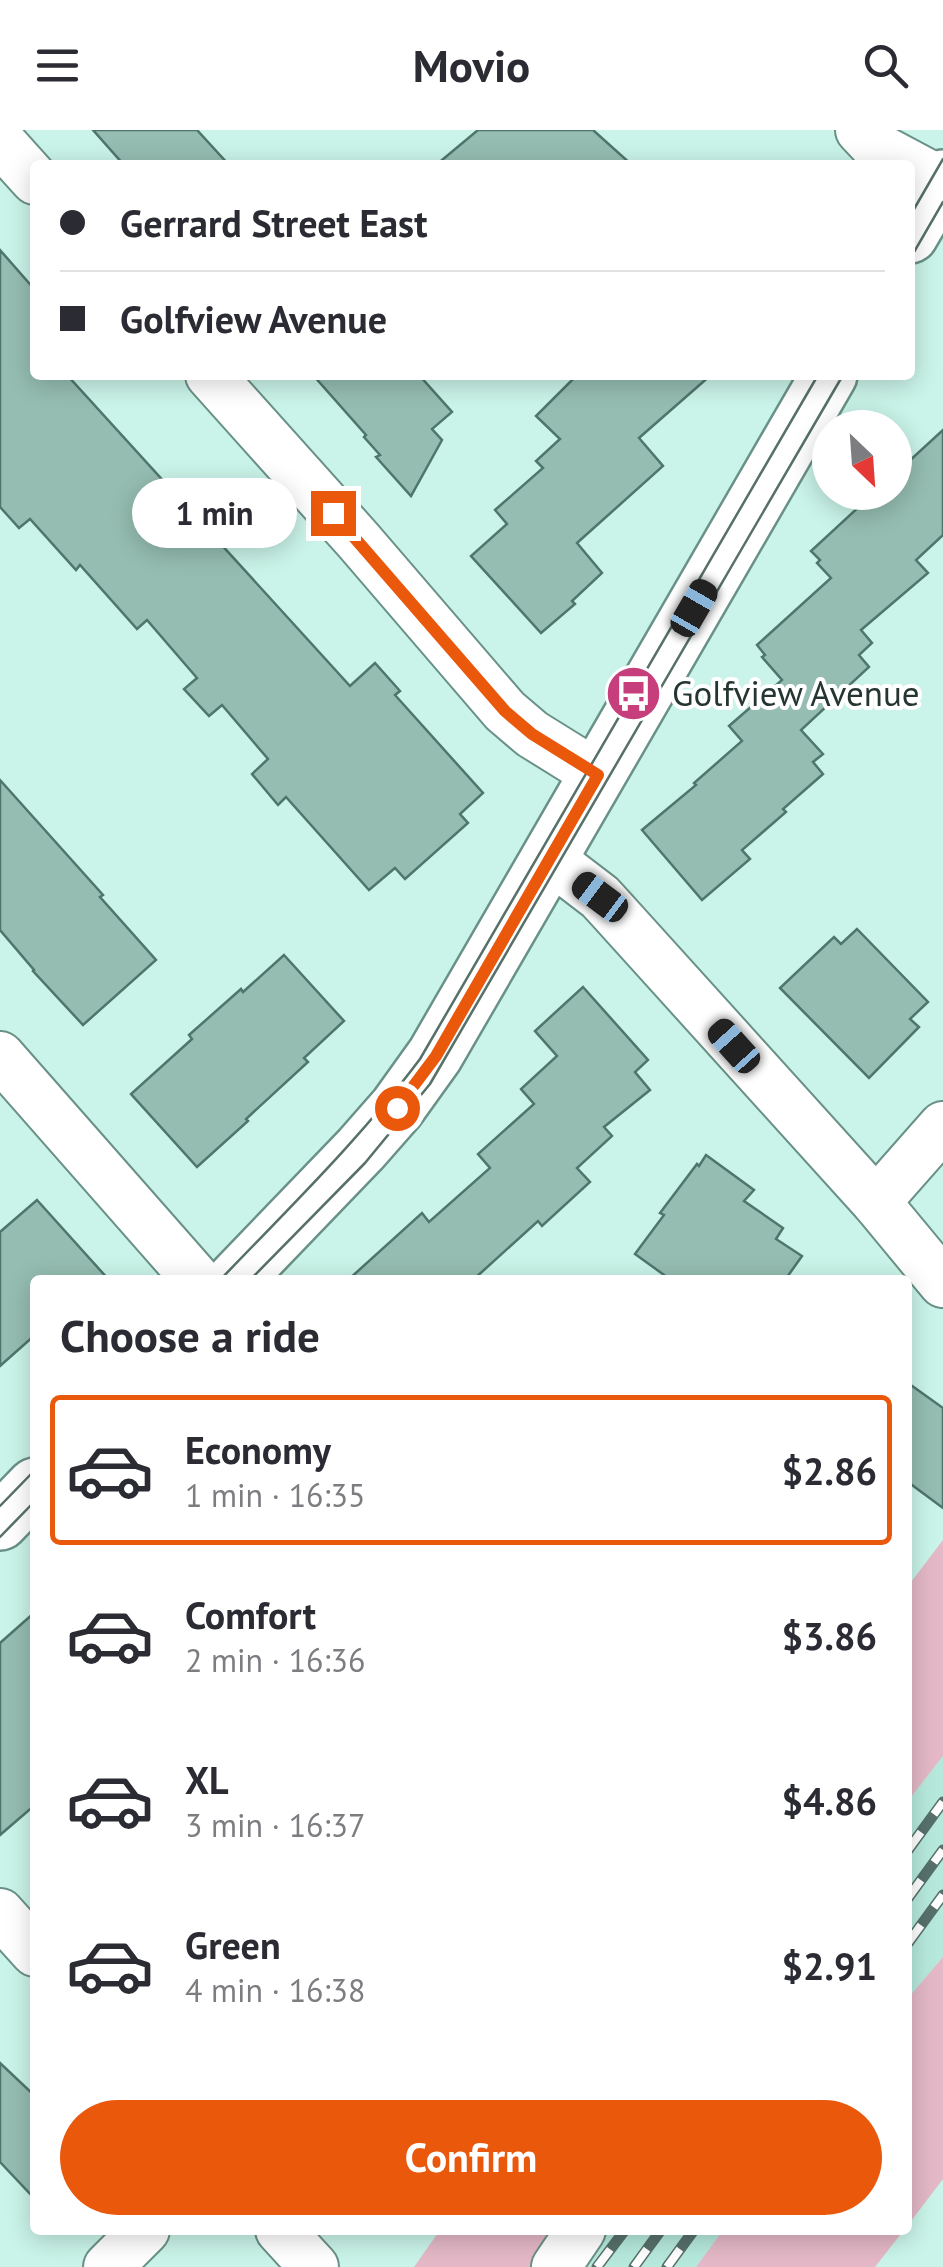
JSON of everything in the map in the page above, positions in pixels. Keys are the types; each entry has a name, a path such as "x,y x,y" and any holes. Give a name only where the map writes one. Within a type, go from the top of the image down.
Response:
{"main road":[{"path":"915,227 942,180"},
{"path":"240,1275 361,1149 436,1056 826,380"},
{"path":"0,1522 30,1491"}],"street":[{"path":"860,130 875,146 903,160"},
{"path":"0,141 30,174"},
{"path":"915,166 942,180"},
{"path":"214,380 505,711 532,734 598,775"},
{"path":"549,858 600,897 876,1202 943,1283"},
{"path":"0,1056 194,1275"},
{"path":"876,1202 943,1126"},
{"path":"0,1912 30,1946"},
{"path":"108,2267 139,2235"},
{"path":"285,2235 314,2267"},
{"path":"556,2267 577,2235"}],"shaded area":[{"path":"943,1540 943,1756 912,1796 912,1581"},
{"path":"943,1756 943,1957 912,1993 912,1796"},
{"path":"943,1957 943,2179 912,2220 912,1993"},
{"path":"436,2235 564,2235 542,2267 414,2267"},
{"path":"564,2235 719,2235 696,2267 542,2267"},
{"path":"719,2235 900,2235 875,2267 696,2267"}],"building":[{"path":"93,130 197,130 224,160 120,160"},
{"path":"478,130 593,130 626,160 442,160"},
{"path":"0,250 30,284 30,380 72,380 350,686 375,663 400,691 395,695 483,793 460,814 468,823 405,879 395,868 369,890 286,797 278,805 252,774 268,759 222,705 209,716 184,689 197,678 147,620 137,629 80,565 76,570 30,519 19,528 0,507"},
{"path":"317,380 423,380 452,412 432,429 442,440 411,496 376,457 380,455"},
{"path":"572,380 705,380 639,438 663,466 577,543 602,573 572,601 575,604 541,633 471,556 507,524 495,510 543,468 536,461 560,439 536,416"},
{"path":"943,430 943,535 916,560 928,573 861,630 872,643 859,655 869,667 801,730 823,754 813,762 823,774 742,850 750,859 702,900 642,830 742,741 729,726 782,680 757,645 831,578 811,551 855,510 912,510 912,458"},
{"path":"0,780 156,960 83,1025 0,930"},
{"path":"857,929 928,1002 910,1019 919,1027 869,1078 780,988 834,937 841,944"},
{"path":"284,955 344,1021 304,1058 308,1062 197,1167 131,1094 192,1039 189,1035"},
{"path":"583,987 648,1060 635,1072 650,1090 604,1127 612,1136 577,1168 590,1182 542,1226 538,1221 479,1275 354,1275 422,1213 429,1222 490,1168 478,1154 534,1104 521,1089 557,1056 535,1031"},
{"path":"706,1155 754,1190 744,1201 783,1228 776,1239 802,1256 789,1275 664,1275 635,1254 664,1215 660,1213"},
{"path":"37,1200 104,1275 30,1275 30,1339 0,1366 0,1232"},
{"path":"912,1386 943,1408 943,1508 912,1485"},
{"path":"30,1616 30,1809 0,1835 0,1643"},
{"path":"0,2063 30,2091 30,2194 0,2162"}],"tram line":[{"path":"915,207 943,159"},
{"path":"915,250 943,202"},
{"path":"225,1275 349,1145 420,1059 815,380"},
{"path":"255,1275 365,1163 430,1084 840,380"},
{"path":"0,1506 30,1475"},
{"path":"0,1537 30,1506"}],"railway":[{"path":"912,1845 943,1802"},
{"path":"912,1893 943,1850"},
{"path":"912,1938 943,1895"},
{"path":"597,2267 621,2235"},
{"path":"634,2267 657,2235"},
{"path":"667,2267 690,2235"}],"place":[{"name":"Golfview Avenue","path":"633,694"}],"route":[{"path":"333,513 505,711 532,734 598,775 436,1056 397,1108"}]}
